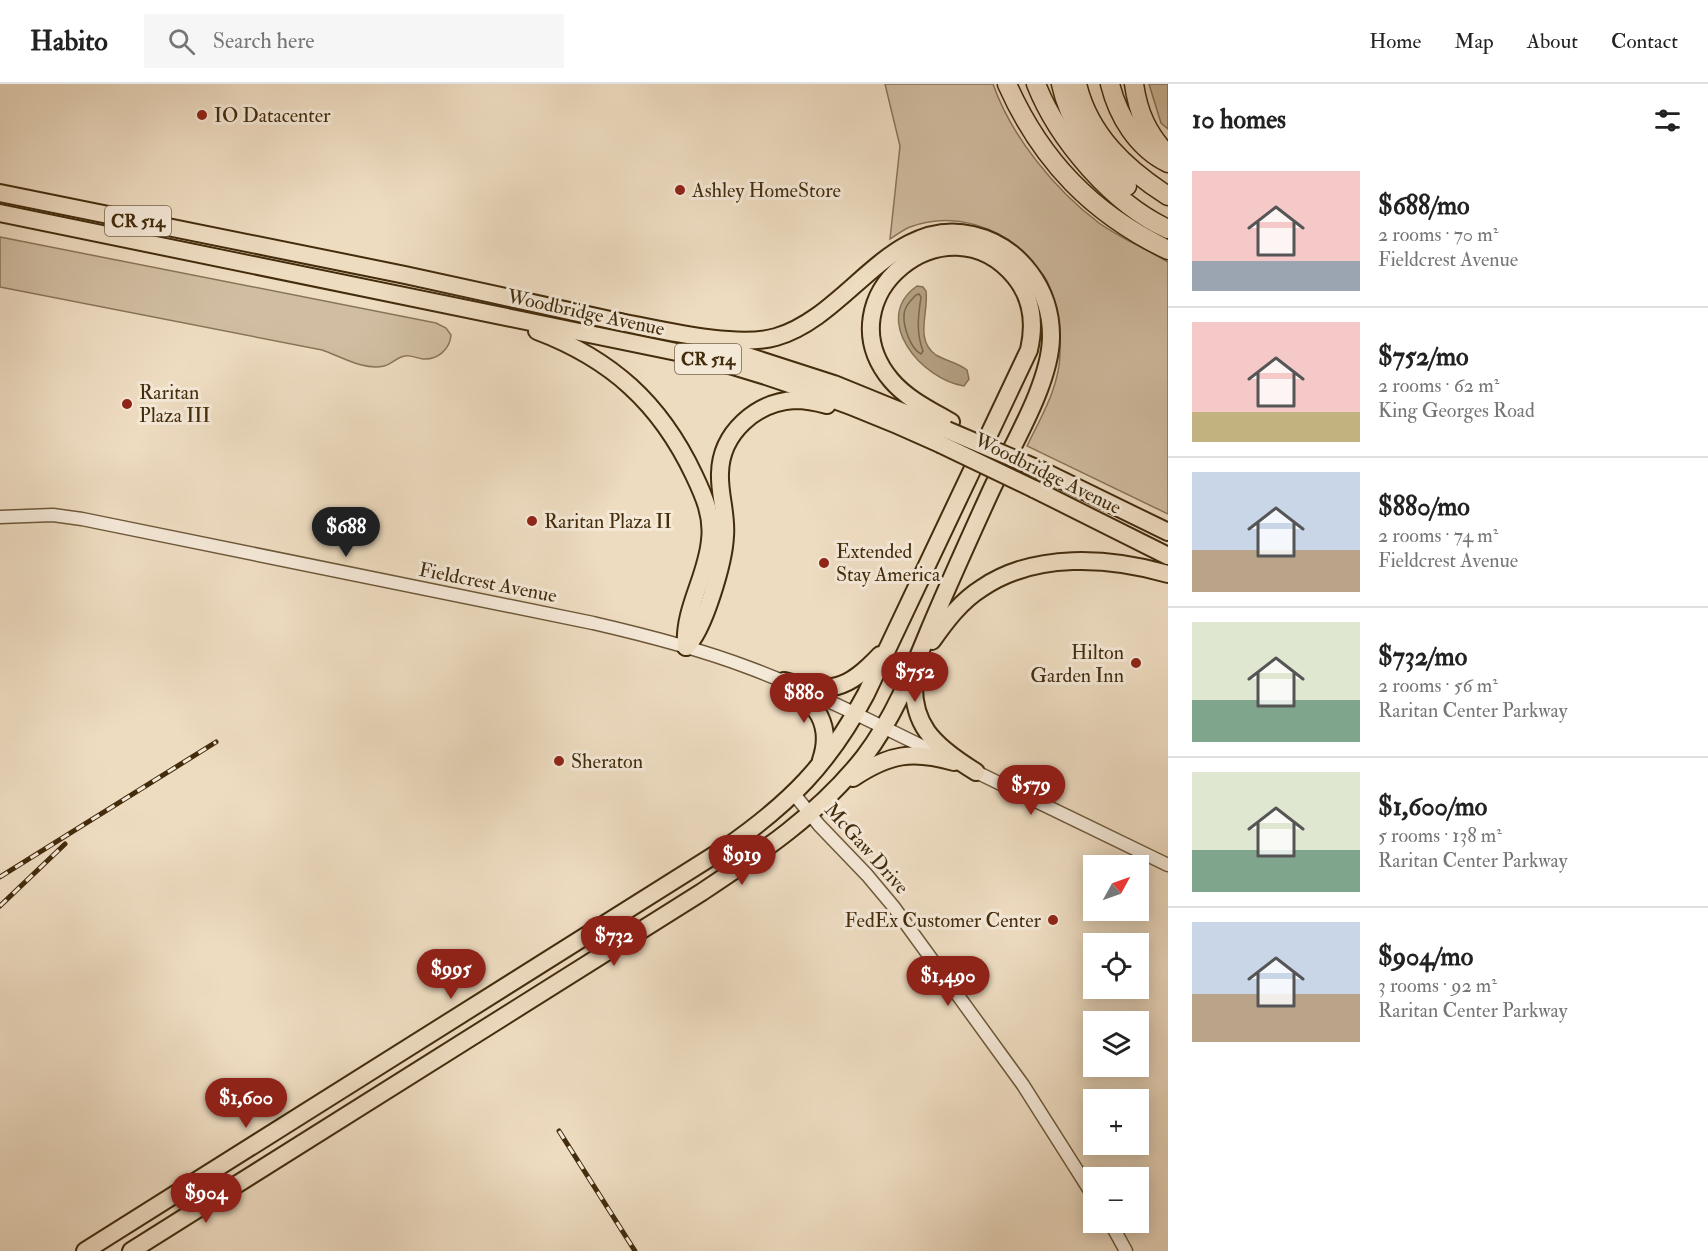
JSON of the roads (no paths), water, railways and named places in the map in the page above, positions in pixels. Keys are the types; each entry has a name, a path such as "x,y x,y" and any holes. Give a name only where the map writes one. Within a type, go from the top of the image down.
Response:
{"highway":[{"path":"1007,84 1034,135 1051,160 1071,182 1115,220 1141,237 1168,250"},
{"path":"1036,84 1055,124 1090,169 1133,207 1168,230"},
{"path":"1061,84 1075,124 1092,151 1138,196 1168,217"},
{"path":"1077,84 1090,118 1104,141 1125,165 1168,196"},
{"path":"1110,84 1117,108 1131,132 1148,150 1168,163"},
{"path":"1134,84 1143,121 1158,145 1168,155"}],"main road":[{"name":"Woodbridge Avenue","path":"0,193 405,275 615,321 697,341 780,365 852,391 1043,471 1168,532"},
{"name":"Woodbridge Avenue","path":"0,213 466,308 738,367 846,404 946,432 1034,489 1168,556"},
{"path":"131,1251 702,892 765,850 810,814 863,758 883,728 915,663 991,490 1041,385 1051,335 1048,312 1029,270 1013,254 987,239 963,233 923,237 901,247 819,317 779,336 761,340 734,340 615,321"},
{"path":"85,1251 724,849 794,794 818,769 838,743 855,714 893,638 1023,366 1031,342 1033,329 1031,311 1027,297 1017,279 993,258 974,250 954,247 928,251 898,268 878,295 871,324 877,356 890,379 946,432"},
{"path":"466,308 538,332 589,355 636,390 673,435 706,500 711,524 709,550 686,626 686,646"},
{"path":"686,646 700,628 723,551 726,525 720,480 722,458 732,436 746,419 758,411 779,403 803,400 864,416 946,432"},
{"path":"976,772 951,755 932,737 921,723 913,692 915,663 945,623 966,600 989,583 1015,571 1045,564 1086,562 1122,564 1168,574"},
{"path":"784,681 812,688 842,685 866,670 893,638"},
{"path":"784,681 810,702 822,721 825,746 818,769"},
{"path":"828,796 870,767 894,757 925,755 954,762"}],"street":[{"name":"Fieldcrest Avenue","path":"0,517 53,515 82,519 593,623 686,646 784,681 1168,865"},
{"name":"McGaw Drive","path":"794,794 896,910 1023,1085 1083,1180"},
{"path":"1116,1233 1126,1251"}],"water":[{"path":"917,286 923,287 926,291 924,334 929,349 936,355 967,370 969,379 964,386 948,381 932,372 907,346 900,331 899,315 904,300"}],"railway":[{"path":"0,877 216,742"},
{"path":"0,906 65,844"},
{"path":"559,1131 635,1251"}],"place":[{"name":"IO Datacenter","path":"202,115"},
{"name":"Ashley HomeStore","path":"680,190"},
{"name":"Raritan Plaza III","path":"127,404"},
{"name":"Raritan Plaza II","path":"532,521"},
{"name":"Extended Stay America","path":"824,563"},
{"name":"Hilton Garden Inn","path":"1136,663"},
{"name":"Sheraton","path":"559,761"},
{"name":"FedEx Customer Center","path":"1053,920"}]}
